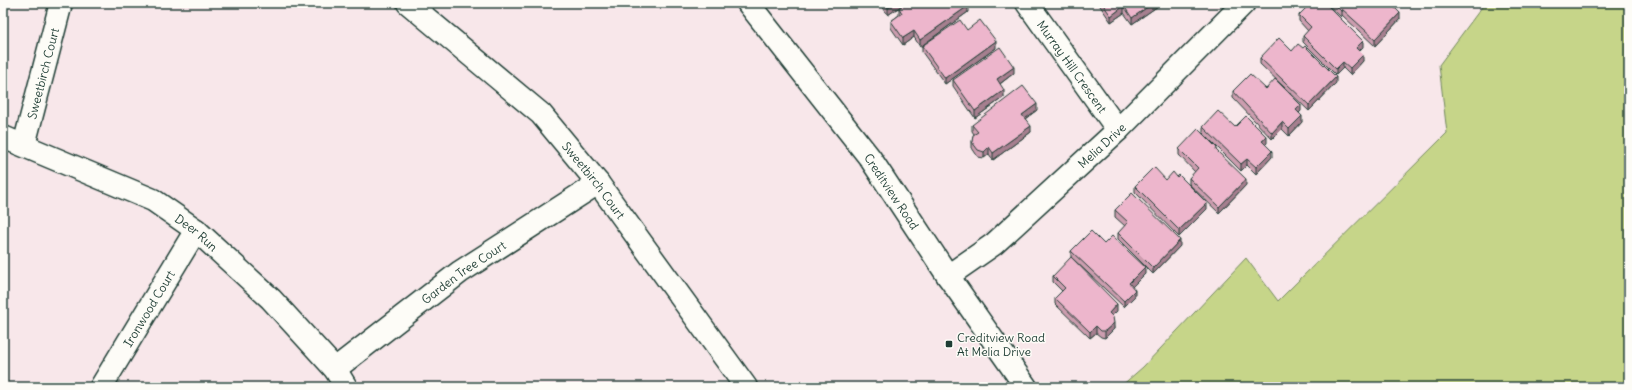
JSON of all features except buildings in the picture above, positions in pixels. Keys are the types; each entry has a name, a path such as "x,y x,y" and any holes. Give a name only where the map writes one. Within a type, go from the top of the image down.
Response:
{"street":[{"name":"Sweetbirch Court","path":"24,145 61,3"},
{"name":"Sweetbirch Court","path":"408,3 541,114 598,183 746,387"},
{"name":"Creditview Road","path":"748,3 870,158 948,276 1026,387"},
{"name":"Murray Hill Crescent","path":"1027,3 1118,130"},
{"name":"Melia Drive","path":"948,276 994,244 1118,130 1244,3"},
{"name":"Deer Run","path":"3,137 153,200 196,230 271,299 341,378"},
{"name":"Garden Tree Court","path":"341,378 460,272 598,183"},
{"name":"Ironwood Court","path":"101,387 196,230"}],"green space":[{"path":"1485,3 1629,3 1629,387 1120,387 1143,367 1246,258 1278,301 1447,133 1439,65"}],"place":[{"name":"Creditview Road At Melia Drive","path":"949,344"}]}
